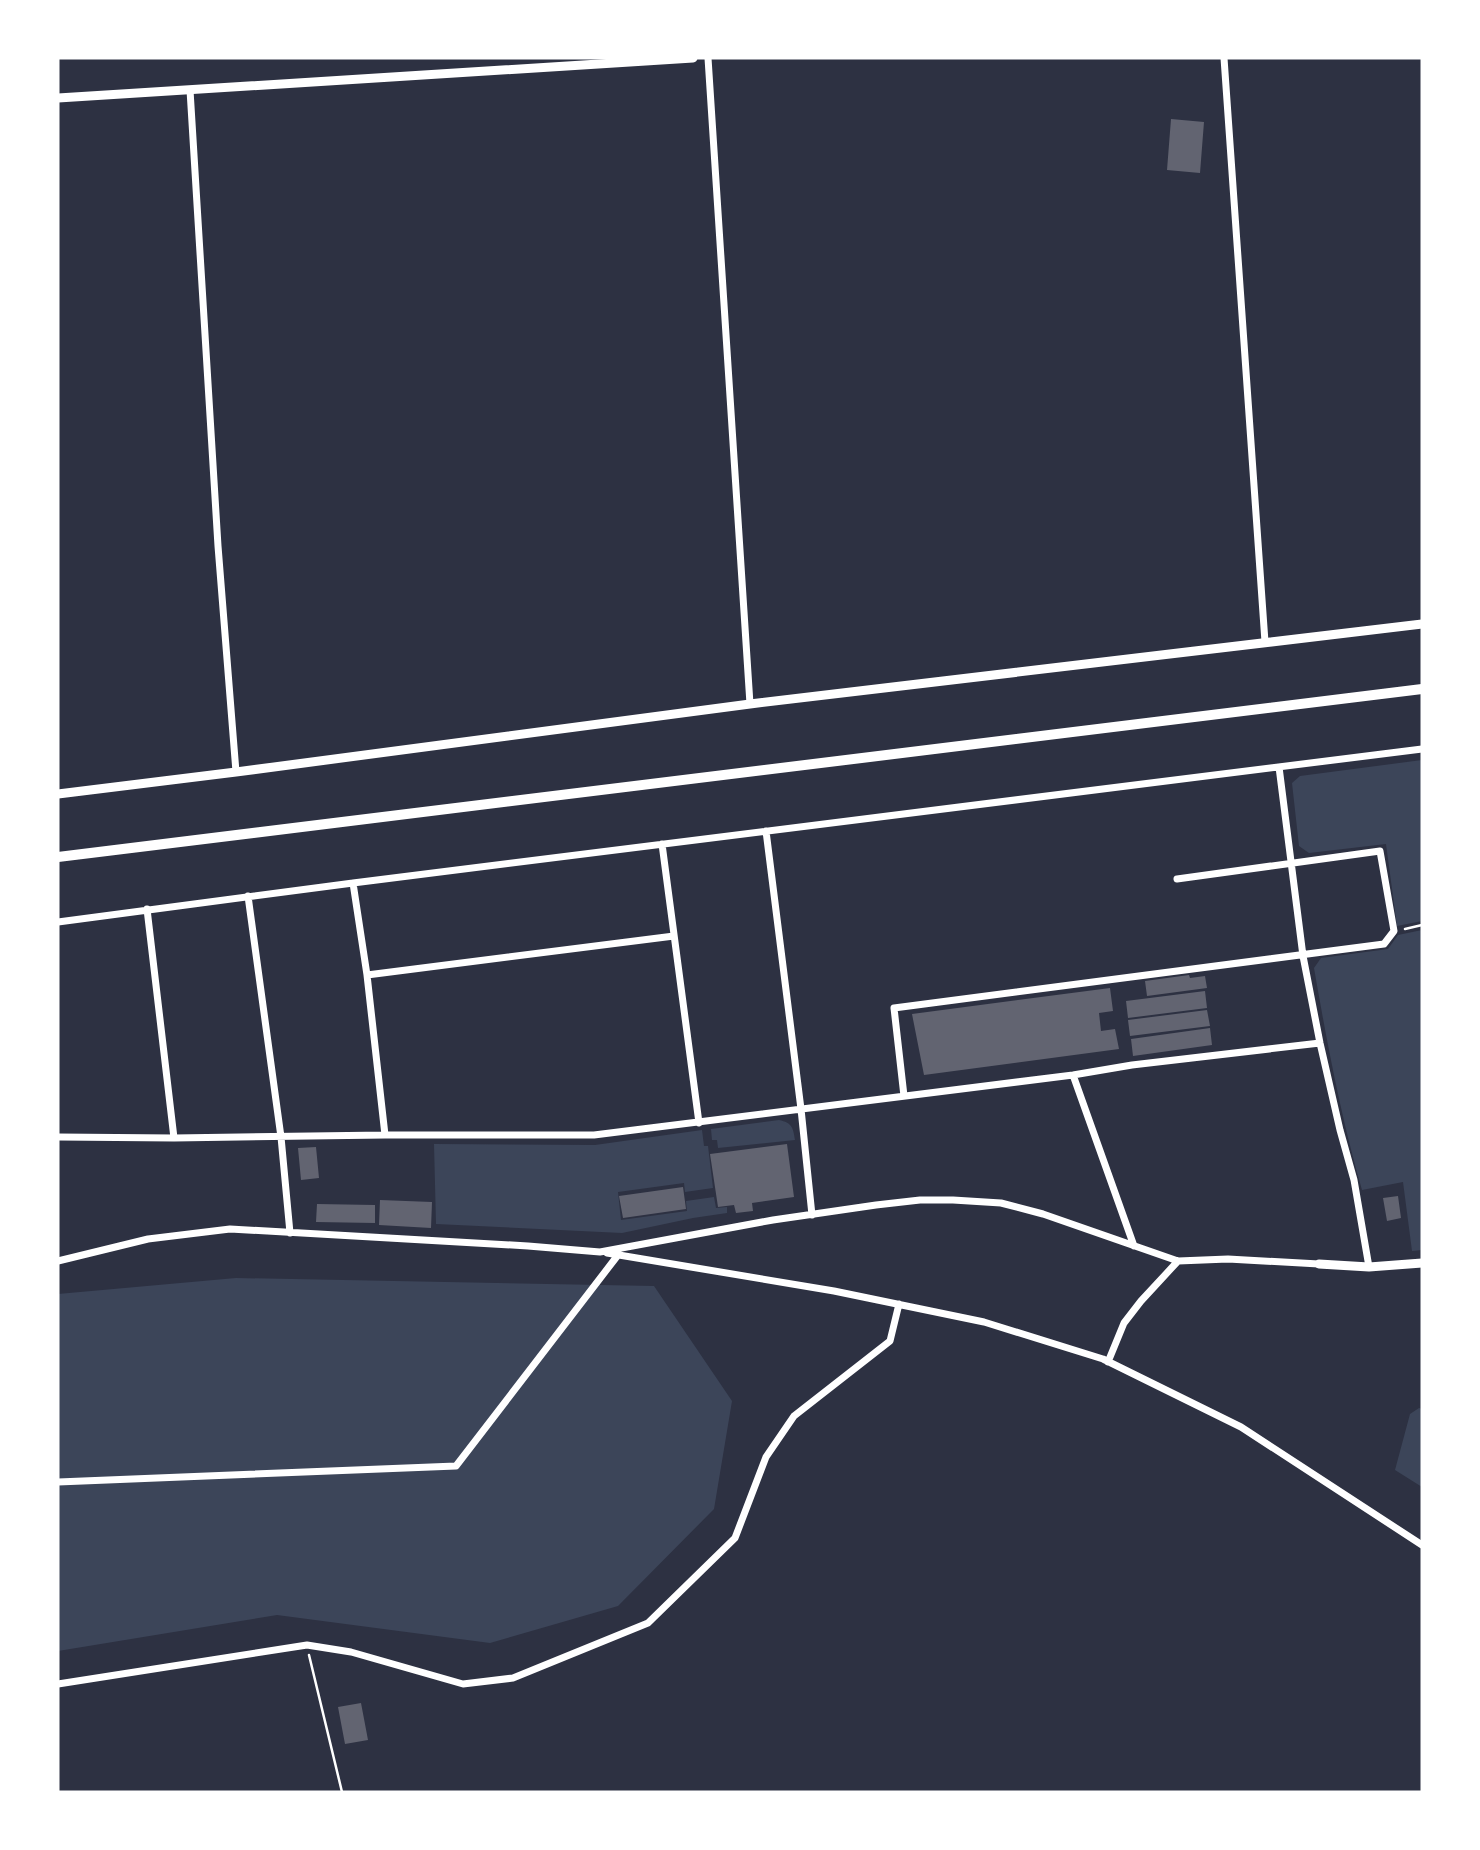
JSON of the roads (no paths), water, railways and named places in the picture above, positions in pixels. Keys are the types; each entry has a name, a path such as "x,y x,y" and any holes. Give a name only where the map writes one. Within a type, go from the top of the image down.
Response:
{"main road":[{"path":"58,857 1422,690"}],"street":[{"path":"58,98 693,58"},
{"path":"708,58 750,704"},
{"path":"1224,58 1265,642"},
{"path":"190,90 218,546 236,772"},
{"path":"58,794 750,704 1422,624"},
{"path":"58,922 1422,749"},
{"path":"1279,767 1303,956 1320,1043 1354,1180 1369,1267"},
{"path":"766,831 812,1214"},
{"path":"662,844 699,1123"},
{"path":"904,1096 894,1009 1384,944 1394,931 1380,851 1177,879"},
{"path":"353,883 367,975 385,1135"},
{"path":"248,896 281,1137 290,1233"},
{"path":"147,909 174,1138"},
{"path":"367,975 674,936"},
{"path":"58,1137 594,1135 1320,1043"},
{"path":"1073,1075 1135,1246"},
{"path":"600,1252 812,1214 920,1200 954,1200 1001,1203 1043,1214 1178,1261 1228,1259 1369,1267 1422,1263"},
{"path":"58,1261 148,1239 230,1229 600,1252 899,1304 984,1322 1108,1362 1241,1427 1422,1545"},
{"path":"58,1482 456,1466 618,1255"},
{"path":"1108,1362 1125,1323 1141,1301 1178,1261"},
{"path":"58,1685 307,1645 351,1652 463,1684 513,1678 648,1623 735,1538 766,1457 794,1416 890,1341 899,1304"}]}
